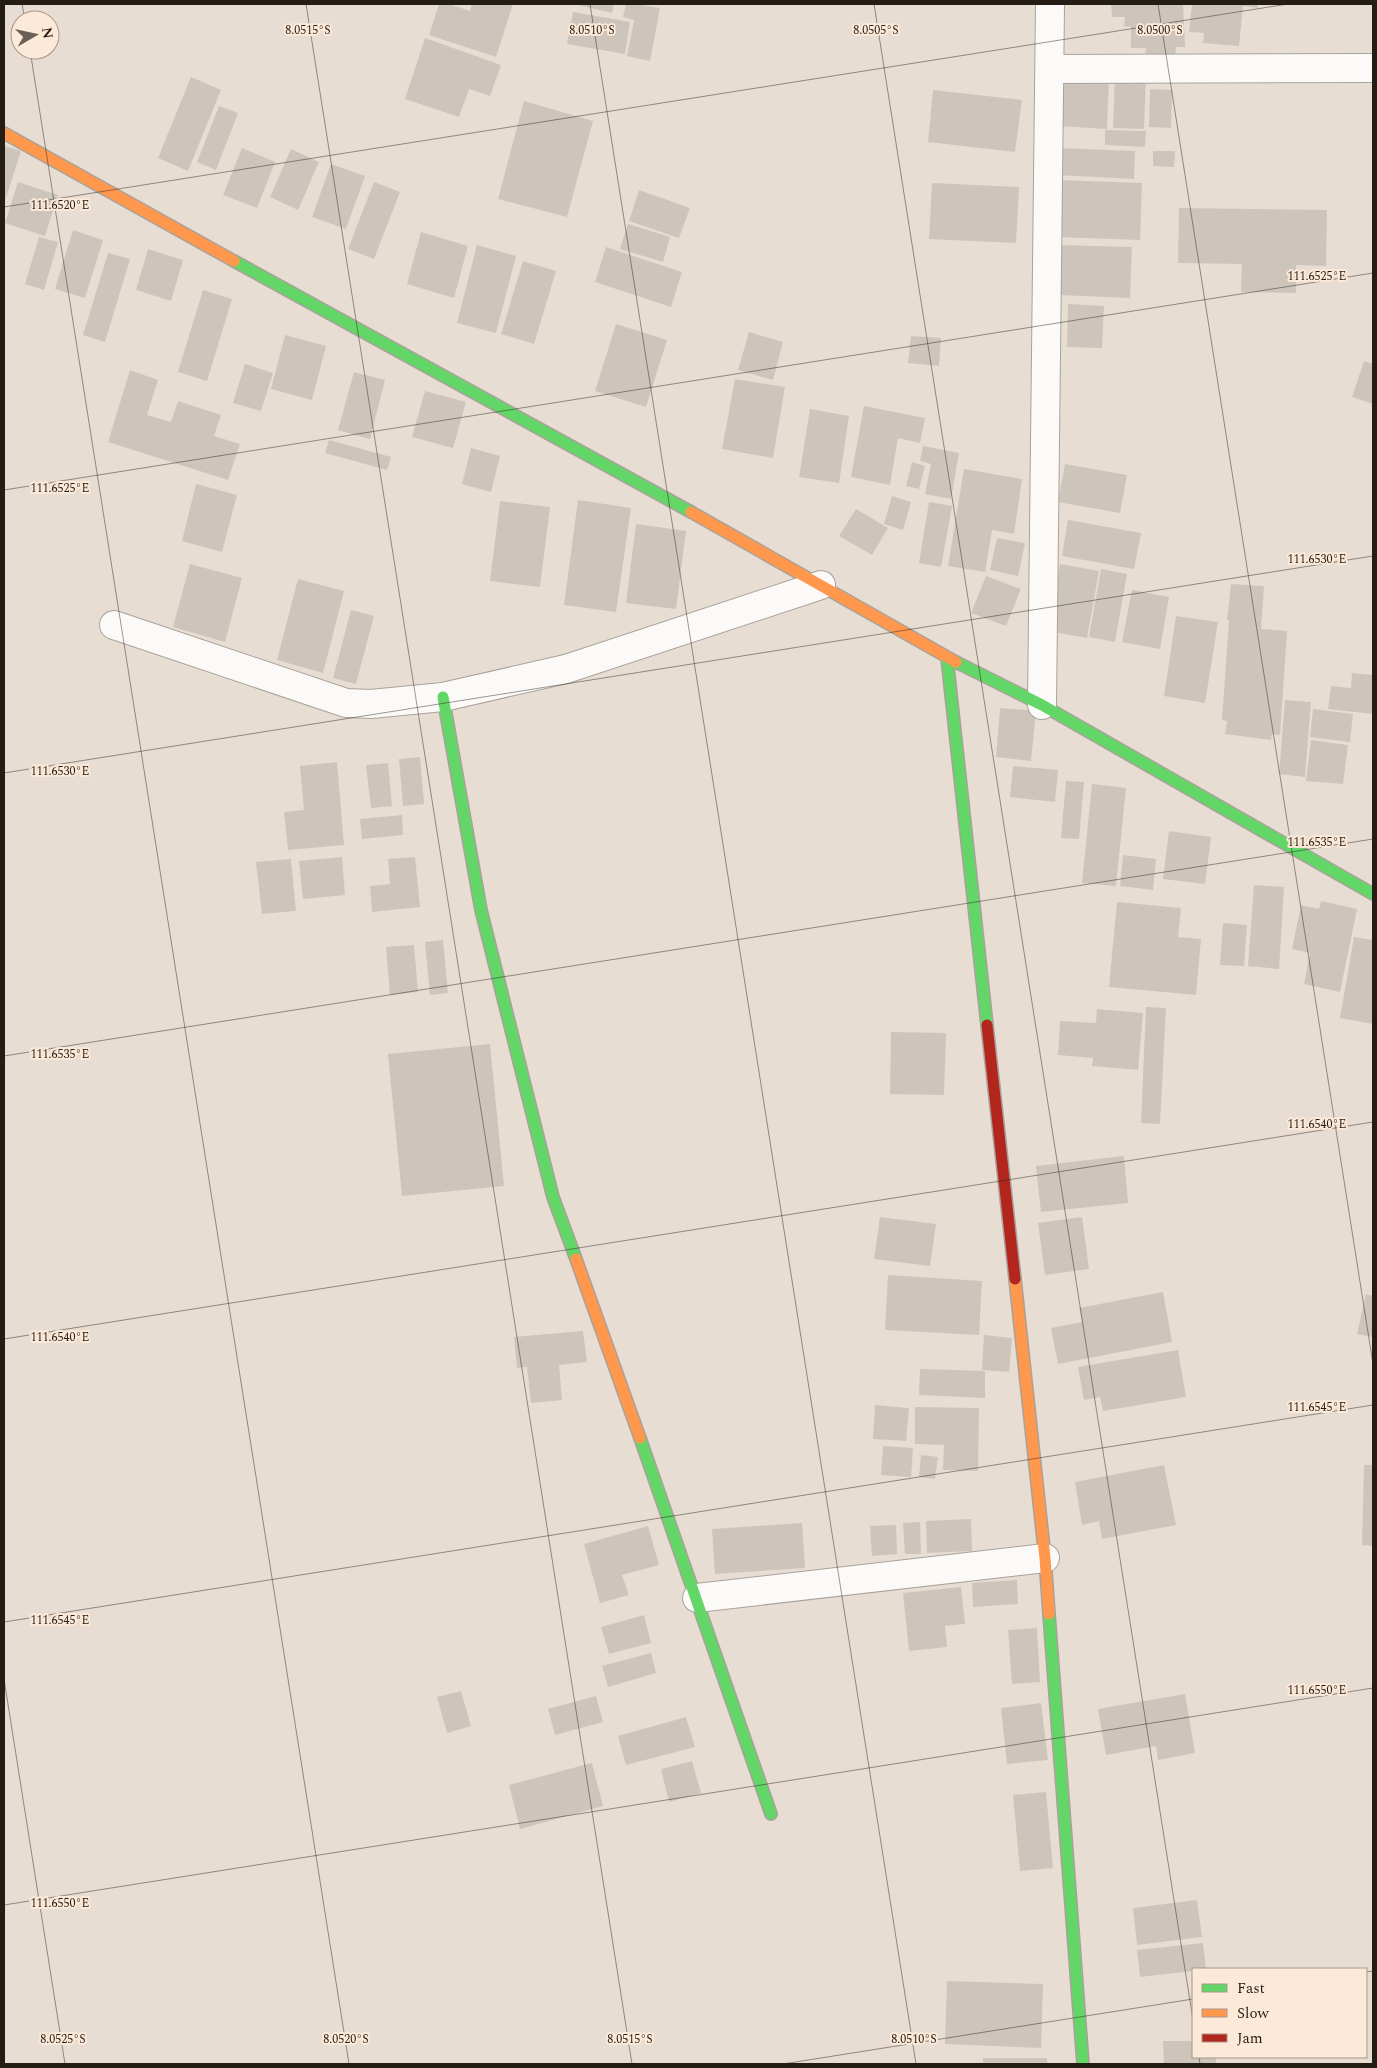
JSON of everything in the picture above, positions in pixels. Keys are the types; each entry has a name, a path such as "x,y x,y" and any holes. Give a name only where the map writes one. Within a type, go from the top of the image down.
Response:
{"street":[{"path":"1042,705 1050,4"},
{"path":"1050,68 1373,68"},
{"path":"4,133 398,352 638,481 947,658 1042,705 1373,894"},
{"path":"114,625 346,703 371,704 443,697 566,669 821,585"},
{"path":"947,658 1045,1558 1083,2064"},
{"path":"443,697 482,910 553,1197 771,1814"},
{"path":"696,1598 1045,1558"}],"building":[{"path":"439,4 449,4 470,11 472,4 513,4 496,57 429,35"},
{"path":"574,4 614,4 612,13"},
{"path":"626,4 660,8 650,61 627,56 634,20 623,17"},
{"path":"1111,4 1183,4 1185,47 1176,47 1175,58 1145,55 1146,48 1131,48 1131,27 1124,26 1125,17 1112,17"},
{"path":"1192,4 1258,4 1258,8 1243,6 1239,46 1203,43 1204,33 1189,32"},
{"path":"573,12 630,22 625,54 567,44"},
{"path":"425,38 501,65 490,96 469,89 459,117 405,99"},
{"path":"1115,76 1146,77 1144,129 1113,128"},
{"path":"191,77 221,90 188,171 158,158"},
{"path":"1061,77 1109,78 1107,129 1060,126"},
{"path":"1150,89 1172,90 1171,128 1149,127"},
{"path":"933,90 1022,100 1015,152 928,142"},
{"path":"524,101 593,121 567,217 498,199"},
{"path":"219,106 238,113 216,170 197,162"},
{"path":"1105,130 1146,131 1145,147 1105,145"},
{"path":"4,146 21,151 4,204"},
{"path":"242,148 275,162 257,208 223,195"},
{"path":"1058,148 1135,151 1134,179 1057,175"},
{"path":"291,149 319,162 298,210 270,197"},
{"path":"1153,151 1175,151 1174,167 1153,166"},
{"path":"331,164 365,176 346,229 312,217"},
{"path":"1058,180 1142,183 1140,240 1056,237"},
{"path":"18,182 58,195 45,236 5,223"},
{"path":"374,182 400,192 374,259 348,249"},
{"path":"932,183 1019,187 1016,243 929,239"},
{"path":"639,190 690,208 679,238 629,221"},
{"path":"1179,208 1327,210 1326,266 1296,265 1296,293 1241,292 1242,264 1178,263"},
{"path":"628,224 670,237 663,262 620,249"},
{"path":"73,230 103,240 85,298 55,289"},
{"path":"421,232 468,246 454,298 407,284"},
{"path":"39,237 58,242 44,290 25,284"},
{"path":"477,245 516,256 496,333 457,323"},
{"path":"1059,245 1132,247 1130,298 1057,295"},
{"path":"606,247 682,272 671,307 595,282"},
{"path":"148,249 183,260 171,301 136,290"},
{"path":"108,253 130,259 105,342 83,335"},
{"path":"523,261 556,271 534,344 501,334"},
{"path":"203,290 232,299 207,381 178,372"},
{"path":"1068,304 1104,306 1102,348 1067,347"},
{"path":"616,324 667,340 646,407 595,391"},
{"path":"749,332 783,342 773,380 738,370"},
{"path":"285,335 326,346 312,400 271,389"},
{"path":"911,336 941,338 939,366 908,363"},
{"path":"1364,361 1373,364 1373,404 1352,397"},
{"path":"245,364 273,373 261,411 233,403"},
{"path":"130,370 158,380 147,415 171,422 178,401 221,415 214,436 240,444 228,480 108,442"},
{"path":"354,372 385,380 370,439 338,430"},
{"path":"735,379 785,387 773,458 722,449"},
{"path":"425,391 466,402 453,448 412,437"},
{"path":"864,406 925,418 920,443 898,438 890,485 851,477"},
{"path":"810,409 849,416 839,483 799,477"},
{"path":"329,440 391,457 387,470 325,453"},
{"path":"923,446 959,453 951,499 925,494 931,464 920,461"},
{"path":"471,448 500,456 491,492 462,484"},
{"path":"912,462 925,466 919,489 906,486"},
{"path":"1065,464 1127,475 1120,513 1058,502"},
{"path":"964,469 1022,479 1014,534 992,530 985,572 948,566"},
{"path":"196,484 237,495 222,552 182,541"},
{"path":"892,496 911,502 903,530 884,524"},
{"path":"578,500 631,508 616,612 564,605"},
{"path":"500,501 550,507 540,587 490,581"},
{"path":"929,502 952,506 941,567 919,563"},
{"path":"856,509 888,528 872,555 839,536"},
{"path":"1068,520 1141,533 1134,569 1062,556"},
{"path":"636,524 686,531 676,609 626,603"},
{"path":"997,538 1025,543 1018,576 990,570"},
{"path":"190,564 242,578 225,642 173,627"},
{"path":"1060,564 1099,571 1087,638 1048,631"},
{"path":"1101,569 1127,574 1115,642 1089,637"},
{"path":"986,576 1021,589 1006,626 971,613"},
{"path":"298,579 344,591 323,673 277,660"},
{"path":"1231,584 1264,586 1261,629 1287,631 1280,735 1272,734 1271,740 1225,734 1227,721 1222,720 1229,620 1227,620"},
{"path":"1132,590 1169,597 1160,649 1122,642"},
{"path":"351,610 374,616 356,684 333,678"},
{"path":"1176,616 1218,622 1205,703 1164,696"},
{"path":"1352,673 1373,675 1373,714 1328,709 1331,686 1351,688"},
{"path":"1285,700 1311,702 1305,777 1279,774"},
{"path":"1000,708 1036,711 1031,761 996,757"},
{"path":"1313,709 1353,714 1350,742 1310,737"},
{"path":"1311,740 1348,745 1343,784 1306,781"},
{"path":"420,757 424,804 403,806 399,759"},
{"path":"337,762 344,845 288,850 284,812 304,810 300,766"},
{"path":"388,763 392,806 371,808 366,765"},
{"path":"1013,766 1058,770 1055,802 1010,797"},
{"path":"1066,781 1084,782 1079,839 1061,838"},
{"path":"1092,784 1126,788 1116,886 1082,883"},
{"path":"402,815 403,835 362,839 360,819"},
{"path":"1169,831 1211,837 1205,884 1163,879"},
{"path":"1123,855 1156,859 1153,890 1120,886"},
{"path":"342,857 345,895 303,899 299,861"},
{"path":"415,857 420,907 372,912 370,886 390,884 388,859"},
{"path":"291,859 296,911 262,914 256,862"},
{"path":"1254,885 1284,887 1279,969 1248,966"},
{"path":"1321,901 1357,909 1340,992 1304,984 1310,953 1292,949 1301,905 1319,909"},
{"path":"1117,902 1181,908 1178,937 1201,939 1196,995 1109,987"},
{"path":"1223,923 1247,925 1244,966 1220,965"},
{"path":"1354,937 1373,940 1373,1024 1340,1018"},
{"path":"443,940 448,993 430,995 425,942"},
{"path":"414,945 418,992 390,995 386,947"},
{"path":"1146,1007 1166,1008 1160,1124 1141,1123"},
{"path":"1097,1009 1143,1013 1138,1070 1092,1066 1093,1058 1058,1055 1060,1021 1096,1023"},
{"path":"891,1032 946,1033 944,1095 890,1094"},
{"path":"490,1044 504,1186 402,1196 388,1054"},
{"path":"1124,1156 1128,1203 1041,1212 1036,1166"},
{"path":"880,1217 936,1224 930,1266 874,1259"},
{"path":"1082,1217 1089,1269 1045,1275 1038,1223"},
{"path":"888,1275 982,1281 979,1335 885,1330"},
{"path":"1163,1292 1172,1342 1058,1364 1051,1328 1082,1322 1079,1308"},
{"path":"1366,1294 1373,1296 1373,1337 1357,1334"},
{"path":"583,1331 587,1362 559,1365 562,1400 531,1403 527,1367 517,1368 514,1337"},
{"path":"984,1335 1012,1338 1009,1372 982,1370"},
{"path":"1178,1350 1186,1397 1103,1411 1100,1397 1084,1400 1078,1367"},
{"path":"920,1369 985,1371 985,1398 919,1395"},
{"path":"875,1405 909,1408 906,1441 873,1439"},
{"path":"915,1407 979,1408 978,1471 943,1470 944,1445 915,1444"},
{"path":"883,1446 913,1448 911,1477 881,1475"},
{"path":"921,1455 938,1457 935,1479 919,1477"},
{"path":"1164,1465 1176,1525 1102,1539 1099,1521 1082,1525 1075,1482"},
{"path":"1364,1465 1373,1465 1373,1546 1362,1545"},
{"path":"971,1519 972,1551 927,1553 926,1521"},
{"path":"920,1522 921,1554 905,1554 903,1523"},
{"path":"802,1523 805,1568 715,1574 712,1529"},
{"path":"896,1525 897,1554 872,1556 870,1526"},
{"path":"648,1526 659,1565 622,1575 629,1595 600,1603 584,1544"},
{"path":"1017,1580 1018,1604 973,1607 972,1583"},
{"path":"961,1587 965,1624 945,1626 947,1647 909,1651 903,1593"},
{"path":"644,1615 651,1643 609,1654 601,1627"},
{"path":"1037,1628 1040,1682 1012,1684 1008,1630"},
{"path":"651,1653 656,1673 608,1687 602,1666"},
{"path":"461,1691 471,1726 447,1733 437,1697"},
{"path":"1185,1694 1195,1753 1158,1760 1156,1746 1106,1755 1098,1709"},
{"path":"596,1696 603,1722 555,1735 548,1709"},
{"path":"1041,1703 1048,1760 1007,1764 1001,1708"},
{"path":"686,1717 695,1747 626,1765 618,1736"},
{"path":"692,1761 701,1793 669,1802 661,1769"},
{"path":"592,1763 603,1806 520,1829 509,1785"},
{"path":"1046,1792 1053,1868 1020,1871 1013,1795"},
{"path":"1197,1900 1202,1937 1137,1945 1133,1908"},
{"path":"1203,1943 1206,1968 1192,1968 1192,1971 1140,1977 1137,1950"},
{"path":"947,1981 1043,1984 1041,2048 945,2044"},
{"path":"1163,2041 1192,2041 1192,2058 1216,2058 1216,2064 1164,2064"},
{"path":"983,2058 1047,2058 1047,2064 983,2064"}],"traffic: fast":[{"path":"234,261 691,512"},
{"path":"947,658 987,1025"},
{"path":"956,662 1042,705 1373,894"},
{"path":"443,697 481,910 553,1197 576,1259"},
{"path":"640,1438 771,1814"},
{"path":"1049,1614 1083,2064"}],"traffic: slow":[{"path":"4,133 234,261"},
{"path":"691,512 956,662"},
{"path":"576,1259 640,1438"},
{"path":"1015,1279 1045,1558 1049,1614"}],"traffic: jam":[{"path":"987,1025 1015,1279"}]}
